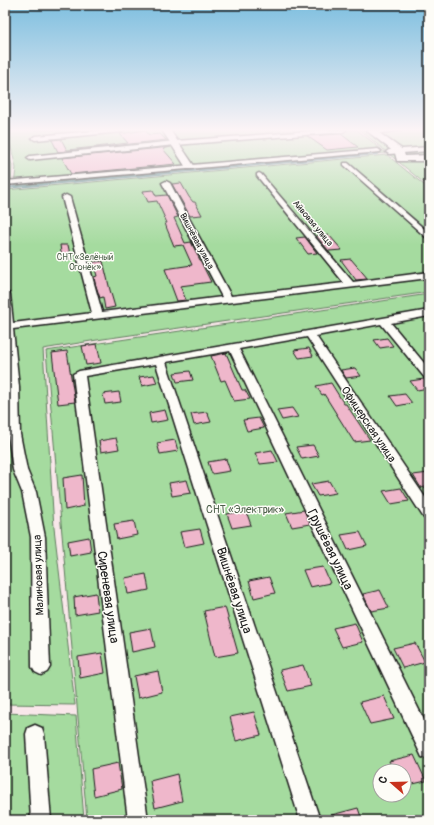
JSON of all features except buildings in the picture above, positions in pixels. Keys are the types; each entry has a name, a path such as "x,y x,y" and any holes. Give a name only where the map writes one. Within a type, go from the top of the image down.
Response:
{"street":[{"path":"6,183 173,168"},
{"path":"351,168 429,237"},
{"name":"Айвовая улица","path":"260,174 350,284"},
{"name":"Вишнёвая улица","path":"166,183 228,299"},
{"path":"66,197 98,316"},
{"path":"6,327 429,275"},
{"name":"Малиновая улица","path":"5,294 6,327 13,387 14,434 20,470 29,492 38,537 41,667"},
{"path":"160,360 429,313"},
{"path":"384,321 429,376"},
{"name":"Офицерская улица","path":"310,334 429,514"},
{"name":"Грушёвая улица","path":"233,347 429,750"},
{"name":"Вишнёвая улица","path":"160,360 310,820"},
{"name":"Сиреневая улица","path":"138,820 79,374 160,360"},
{"path":"35,734 41,820"}],"green space":[{"path":"5,168 12,168 11,186 5,187"},
{"path":"16,168 211,168 14,186"},
{"name":"СНТ «Зелёный Огонёк»","path":"240,168 404,168 429,189 429,292 43,349 54,528 75,705 5,704 5,190"},
{"path":"407,168 429,168 429,187"},
{"name":"СНТ «Электрик»","path":"429,294 429,820 87,820 46,351"},
{"path":"5,713 76,716 84,820 5,820"}],"waterway":[{"path":"5,188 219,168"}]}
